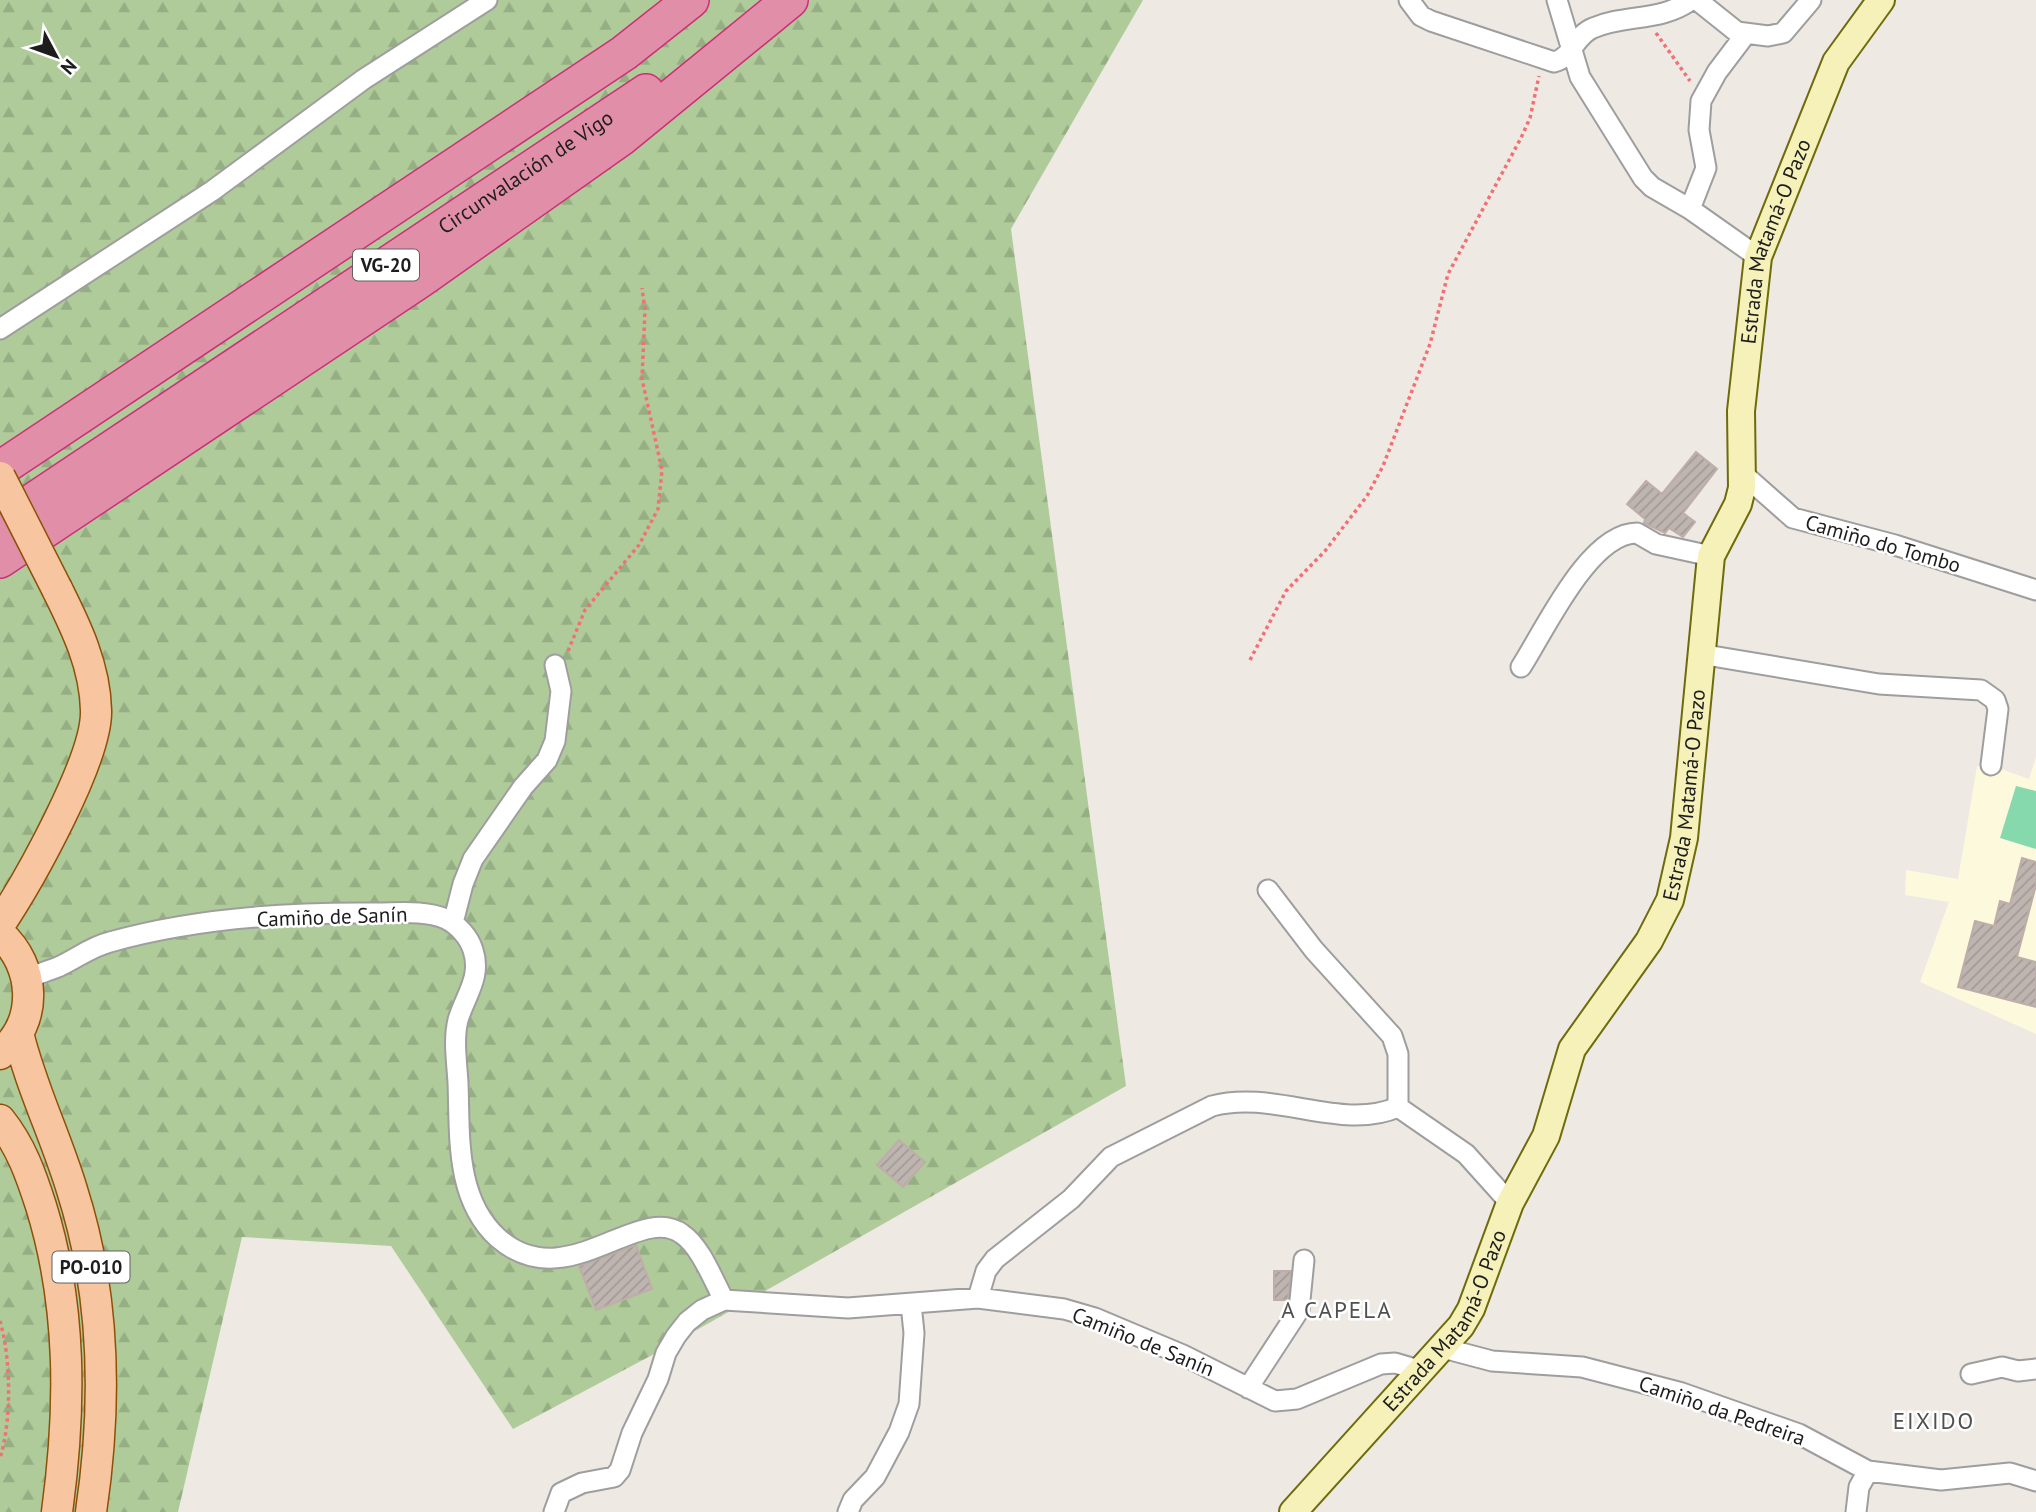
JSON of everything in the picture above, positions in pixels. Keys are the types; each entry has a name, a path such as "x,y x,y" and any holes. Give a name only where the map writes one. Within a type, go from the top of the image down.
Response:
{"highway":[{"name":"Circunvalación de Vigo","path":"0,470 624,53 691,0"},
{"name":"Circunvalación de Vigo","path":"0,523 667,78 766,0"},
{"path":"0,560 420,280 621,138 790,0"},
{"path":"0,443 134,359 201,336"}],"main road":[{"path":"0,477 79,634 92,673 95,723 91,744 69,800 0,924"},
{"path":"0,934 21,959 28,978 26,1016 9,1043"},
{"name":"PO-010","path":"9,1043 73,1191 91,1265 100,1346 102,1421 90,1512"},
{"name":"PO-010","path":"0,1120 11,1133 29,1167 59,1278 66,1341 68,1401 57,1512"}],"street":[{"path":"0,329 212,191 364,79 487,0"},
{"path":"1409,0 1421,16 1431,21 1545,61 1560,61 1583,33 1598,26 1676,11 1691,0"},
{"path":"1557,0 1580,77 1643,178 1664,195 1690,209 1758,257"},
{"path":"1697,0 1727,27 1745,36 1783,33 1811,0"},
{"name":"Estrada Matamá-O Pazo","path":"1293,1512 1443,1348 1471,1308 1510,1203 1546,1136 1572,1049 1649,941 1670,900 1685,838 1700,653 1712,556 1738,504 1743,474 1741,411 1758,257 1836,62 1881,0"},
{"path":"1690,209 1706,168 1699,130 1701,101 1717,72 1745,36"},
{"name":"Camiño do Tombo","path":"1743,474 1793,518 1895,545 2036,590"},
{"path":"1521,667 1586,565 1615,538 1637,533 1656,544 1712,556"},
{"path":"1700,653 1880,684 1981,690 1994,700 1998,709 1991,765"},
{"path":"554,1512 561,1493 572,1486 614,1477 620,1470 632,1433 676,1336 694,1316 724,1300 693,1245 681,1233 662,1226 565,1258 546,1259 510,1247 483,1221 468,1188 461,1160 456,1041 458,1020 475,975 476,960 468,939 453,923 473,859 523,787 547,760 555,741 561,691 555,665"},
{"path":"1269,890 1314,950 1392,1036 1398,1054 1398,1107"},
{"name":"Camiño de Sanín","path":"28,978 58,967 99,945 202,923 338,913 428,914 453,923"},
{"path":"978,1298 986,1271 995,1259 1070,1199 1111,1157 1212,1106 1230,1101 1255,1101 1287,1104 1320,1112 1374,1115 1398,1107"},
{"path":"1398,1107 1466,1154 1510,1203"},
{"path":"1248,1388 1299,1310 1304,1260"},
{"name":"Camiño de Sanín","path":"724,1300 848,1308 978,1298 1079,1312 1182,1355 1267,1398 1287,1402 1381,1364 1395,1363 1422,1371"},
{"path":"848,1512 853,1500 874,1477 899,1432 909,1404 914,1333 911,1304"},
{"name":"Camiño da Pedreira","path":"1443,1348 1492,1361 1582,1367 1682,1393 1799,1434 1868,1471 1941,1480 2010,1473 2036,1481"},
{"path":"1971,1374 2002,1367 2018,1371 2036,1369"},
{"path":"1856,1512 1859,1488 1868,1471"}],"path":[{"path":"1642,19 1687,74 1701,101"},
{"path":"1250,660 1286,591 1325,551 1353,515 1383,466 1430,344 1448,274 1521,138 1545,61"},
{"path":"555,665 568,650 585,610 639,545 658,509 662,470 642,379 645,310 642,288"},
{"path":"0,1321 4,1336 8,1405 7,1436 0,1458"}],"shaded area":[{"path":"2036,757 2036,1034 1920,982 1949,902 1905,895 1906,870 1958,879 1977,766 1998,768 2029,779"}],"green space":[{"path":"0,0 1143,0 1011,229 1126,1086 656,1353 513,1429 391,1246 242,1237 178,1512 0,1512"},
{"path":"2016,786 2036,791 2036,849 2000,838"}],"building":[{"path":"1696,452 1717,469 1683,513 1695,522 1683,537 1669,528 1665,533 1644,523 1645,519 1627,504 1646,481 1662,494"},
{"path":"2022,858 2036,862 2036,885 2017,957 2036,962 2036,1007 1958,987 1975,921 1994,926 2000,901 2010,904"},
{"path":"899,1140 925,1162 903,1187 877,1165"},
{"path":"636,1245 652,1289 596,1310 579,1266"},
{"path":"1274,1271 1291,1271 1288,1300 1274,1300"}],"district":[{"name":"A CAPELA","path":"1337,1310"},
{"name":"EIXIDO","path":"1934,1421"}]}
